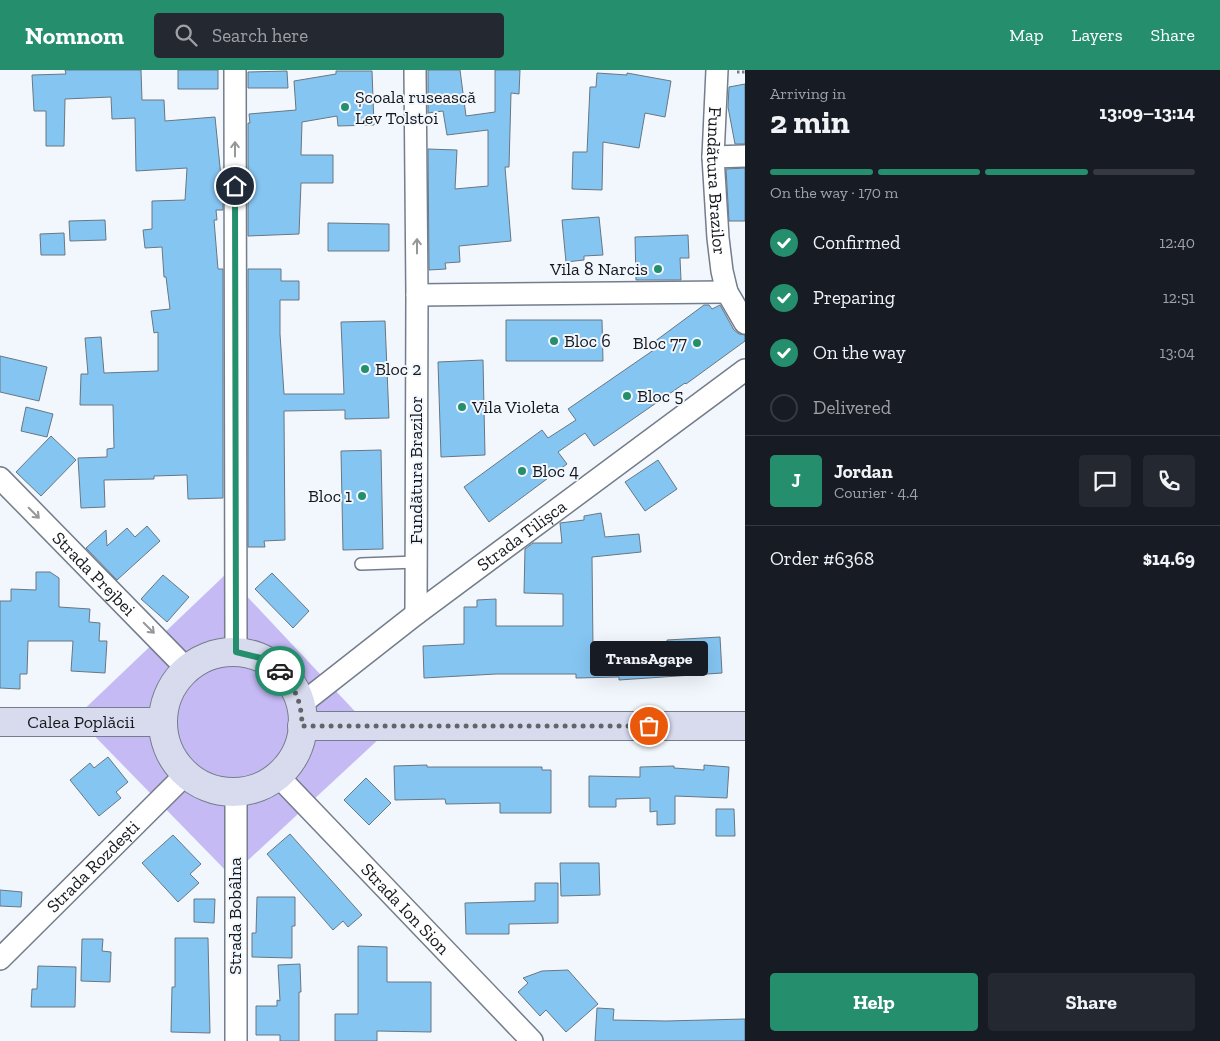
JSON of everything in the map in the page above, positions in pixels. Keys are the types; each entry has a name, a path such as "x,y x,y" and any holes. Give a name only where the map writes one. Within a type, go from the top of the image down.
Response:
{"main road":[{"path":"236,652 255,656 272,664 290,682 301,716 300,740 295,754 278,776 258,787 236,792 209,788 186,774 172,756 164,734 163,722 167,699 179,677 187,669 198,661 210,656 236,652"},
{"path":"301,716 745,726"},
{"name":"Calea Poplăcii","path":"0,722 163,722"}],"street":[{"path":"235,70 236,652"},
{"name":"Fundătura Brazilor","path":"415,70 417,295 416,614"},
{"name":"Fundătura Brazilor","path":"717,70 713,157 718,238 722,271 728,292 745,323"},
{"path":"713,157 745,156"},
{"path":"417,295 728,292"},
{"name":"Strada Tilișca","path":"301,716 416,614 745,370"},
{"name":"Strada Prejbei","path":"0,478 187,669"},
{"name":"Strada Rozdești","path":"0,959 186,774"},
{"name":"Strada Ion Sion","path":"278,776 532,1041"},
{"name":"Strada Bobâlna","path":"236,792 236,1041"}],"lane":[{"path":"361,564 416,562"}],"shaded area":[{"path":"226,574 380,738 231,876 76,717"}],"building":[{"path":"65,70 141,70 142,100 164,100 165,121 215,117 223,197 223,210 216,210 217,220 214,220 218,269 223,269 223,498 188,499 187,475 154,476 154,479 104,480 105,507 81,508 78,458 107,457 107,449 114,448 113,405 80,405 81,374 88,374 85,338 101,337 104,373 158,371 158,332 154,333 151,311 170,309 166,277 164,277 162,247 145,248 143,230 152,229 152,201 185,200 187,168 136,171 135,118 112,119 111,97 65,99 64,146 46,146 46,111 34,111 32,75 66,74"},
{"path":"178,70 218,70 218,89 178,89"},
{"path":"428,70 460,70 466,116 495,112 495,70 520,70 519,94 511,93 509,167 505,167 511,241 459,246 460,262 445,263 446,269 429,270 428,149 457,150 455,189 488,186 488,130 447,135 443,111 428,113"},
{"path":"287,71 288,88 248,88 248,72"},
{"path":"336,71 372,71 374,125 338,126 337,116 302,122 301,155 333,155 333,183 301,183 299,234 248,236 249,114 296,110 294,81 336,74"},
{"path":"597,73 627,75 627,73 671,81 665,117 645,113 639,148 603,142 602,190 572,189 573,152 587,152 590,87 596,87"},
{"path":"745,84 745,144 735,144 728,107 729,87"},
{"path":"745,168 745,221 729,221 726,169"},
{"path":"599,217 603,255 584,256 584,260 566,262 562,220"},
{"path":"105,220 106,240 70,241 69,221"},
{"path":"328,223 389,224 389,251 328,251"},
{"path":"64,233 65,255 41,255 40,234"},
{"name":"Vila 8 Narcis","path":"688,235 689,258 680,258 681,280 636,280 635,237"},
{"path":"248,269 281,269 281,281 299,281 299,300 280,300 284,394 344,394 341,322 385,321 389,418 345,419 345,410 284,411 285,540 264,541 265,547 248,547"},
{"path":"704,305 709,305 712,309 720,305 734,330 739,334 745,335 745,341 686,384 594,446 585,433 558,452 567,464 489,522 464,487 542,430 548,438 576,420 568,409 658,347 654,342"},
{"name":"Bloc 6","path":"506,320 602,320 603,361 506,361"},
{"path":"0,356 47,367 39,401 0,392"},
{"name":"Vila Violeta","path":"483,360 485,455 441,457 438,362"},
{"path":"26,407 53,414 47,437 21,431"},
{"path":"51,436 76,460 41,496 16,472"},
{"name":"Bloc 1","path":"381,450 383,549 343,550 341,451"},
{"path":"658,460 677,489 645,511 625,482"},
{"path":"601,513 605,537 639,534 641,552 592,557 593,648 667,645 667,640 720,637 722,673 619,680 619,677 576,678 576,674 496,674 424,678 423,646 464,644 464,607 477,607 477,600 496,599 496,626 563,626 563,594 524,593 525,549 533,543 562,543 560,523 584,520 584,516"},
{"path":"147,526 160,541 117,580 86,548 106,530 107,546 127,528 135,537"},
{"path":"36,572 50,572 59,578 59,607 90,609 89,622 100,623 99,641 107,641 105,673 71,671 73,641 28,641 27,674 20,674 20,689 0,688 0,601 11,601 11,589 36,590"},
{"path":"272,573 309,611 293,628 255,589"},
{"path":"163,575 189,597 167,622 141,599"},
{"path":"108,757 128,782 116,792 121,798 99,816 70,780 90,763 94,768"},
{"path":"427,765 427,767 542,767 542,770 551,770 551,813 500,813 500,803 446,804 445,799 395,800 394,766"},
{"path":"704,765 729,767 727,798 675,796 675,824 657,825 657,811 650,812 650,798 616,799 616,807 589,807 589,776 640,777 640,767 674,766 674,768 704,770"},
{"path":"366,778 391,803 369,825 344,800"},
{"path":"716,809 734,809 735,836 716,836"},
{"path":"290,834 362,915 348,927 343,921 333,930 267,854"},
{"path":"173,835 201,864 190,874 199,883 178,902 142,863"},
{"path":"560,863 599,863 600,895 561,896"},
{"path":"535,883 558,883 558,923 509,924 509,934 466,934 465,903 535,901"},
{"path":"0,890 22,892 21,907 0,906"},
{"path":"257,897 295,897 295,926 292,926 292,958 252,957 252,933 256,933"},
{"path":"194,899 215,899 214,923 194,922"},
{"path":"175,938 208,938 210,1033 171,1032 172,987 175,987"},
{"path":"82,939 103,939 102,951 111,952 110,982 81,981"},
{"path":"358,946 387,947 387,982 431,982 431,1032 377,1031 377,1041 335,1041 335,1014 358,1014"},
{"path":"300,964 299,1041 280,1041 280,1035 256,1035 256,1006 277,1006 277,1000 280,1001 278,965"},
{"path":"38,966 76,967 75,1007 31,1007 32,989 37,989"},
{"path":"568,970 598,1004 566,1032 546,1010 540,1016 518,992 528,983 523,978 542,971"},
{"path":"597,1008 614,1009 613,1020 745,1019 745,1041 595,1041"}],"way so far":[{"path":"280,671 290,682 296,693 302,715 302,726 649,726"}],"place":[{"name":"Școala rusească Lev Tolstoi","path":"345,107"},
{"name":"Vila 8 Narcis","path":"658,269"},
{"name":"Bloc 6","path":"554,341"},
{"name":"Bloc 77","path":"697,343"},
{"name":"Bloc 2","path":"365,369"},
{"name":"Bloc 5","path":"627,396"},
{"name":"Vila Violeta","path":"462,407"},
{"name":"Bloc 4","path":"522,471"},
{"name":"Bloc 1","path":"362,496"},
{"name":"TransAgape","path":"649,726"}],"route":[{"path":"235,186 236,652 261,658 280,671"}]}
